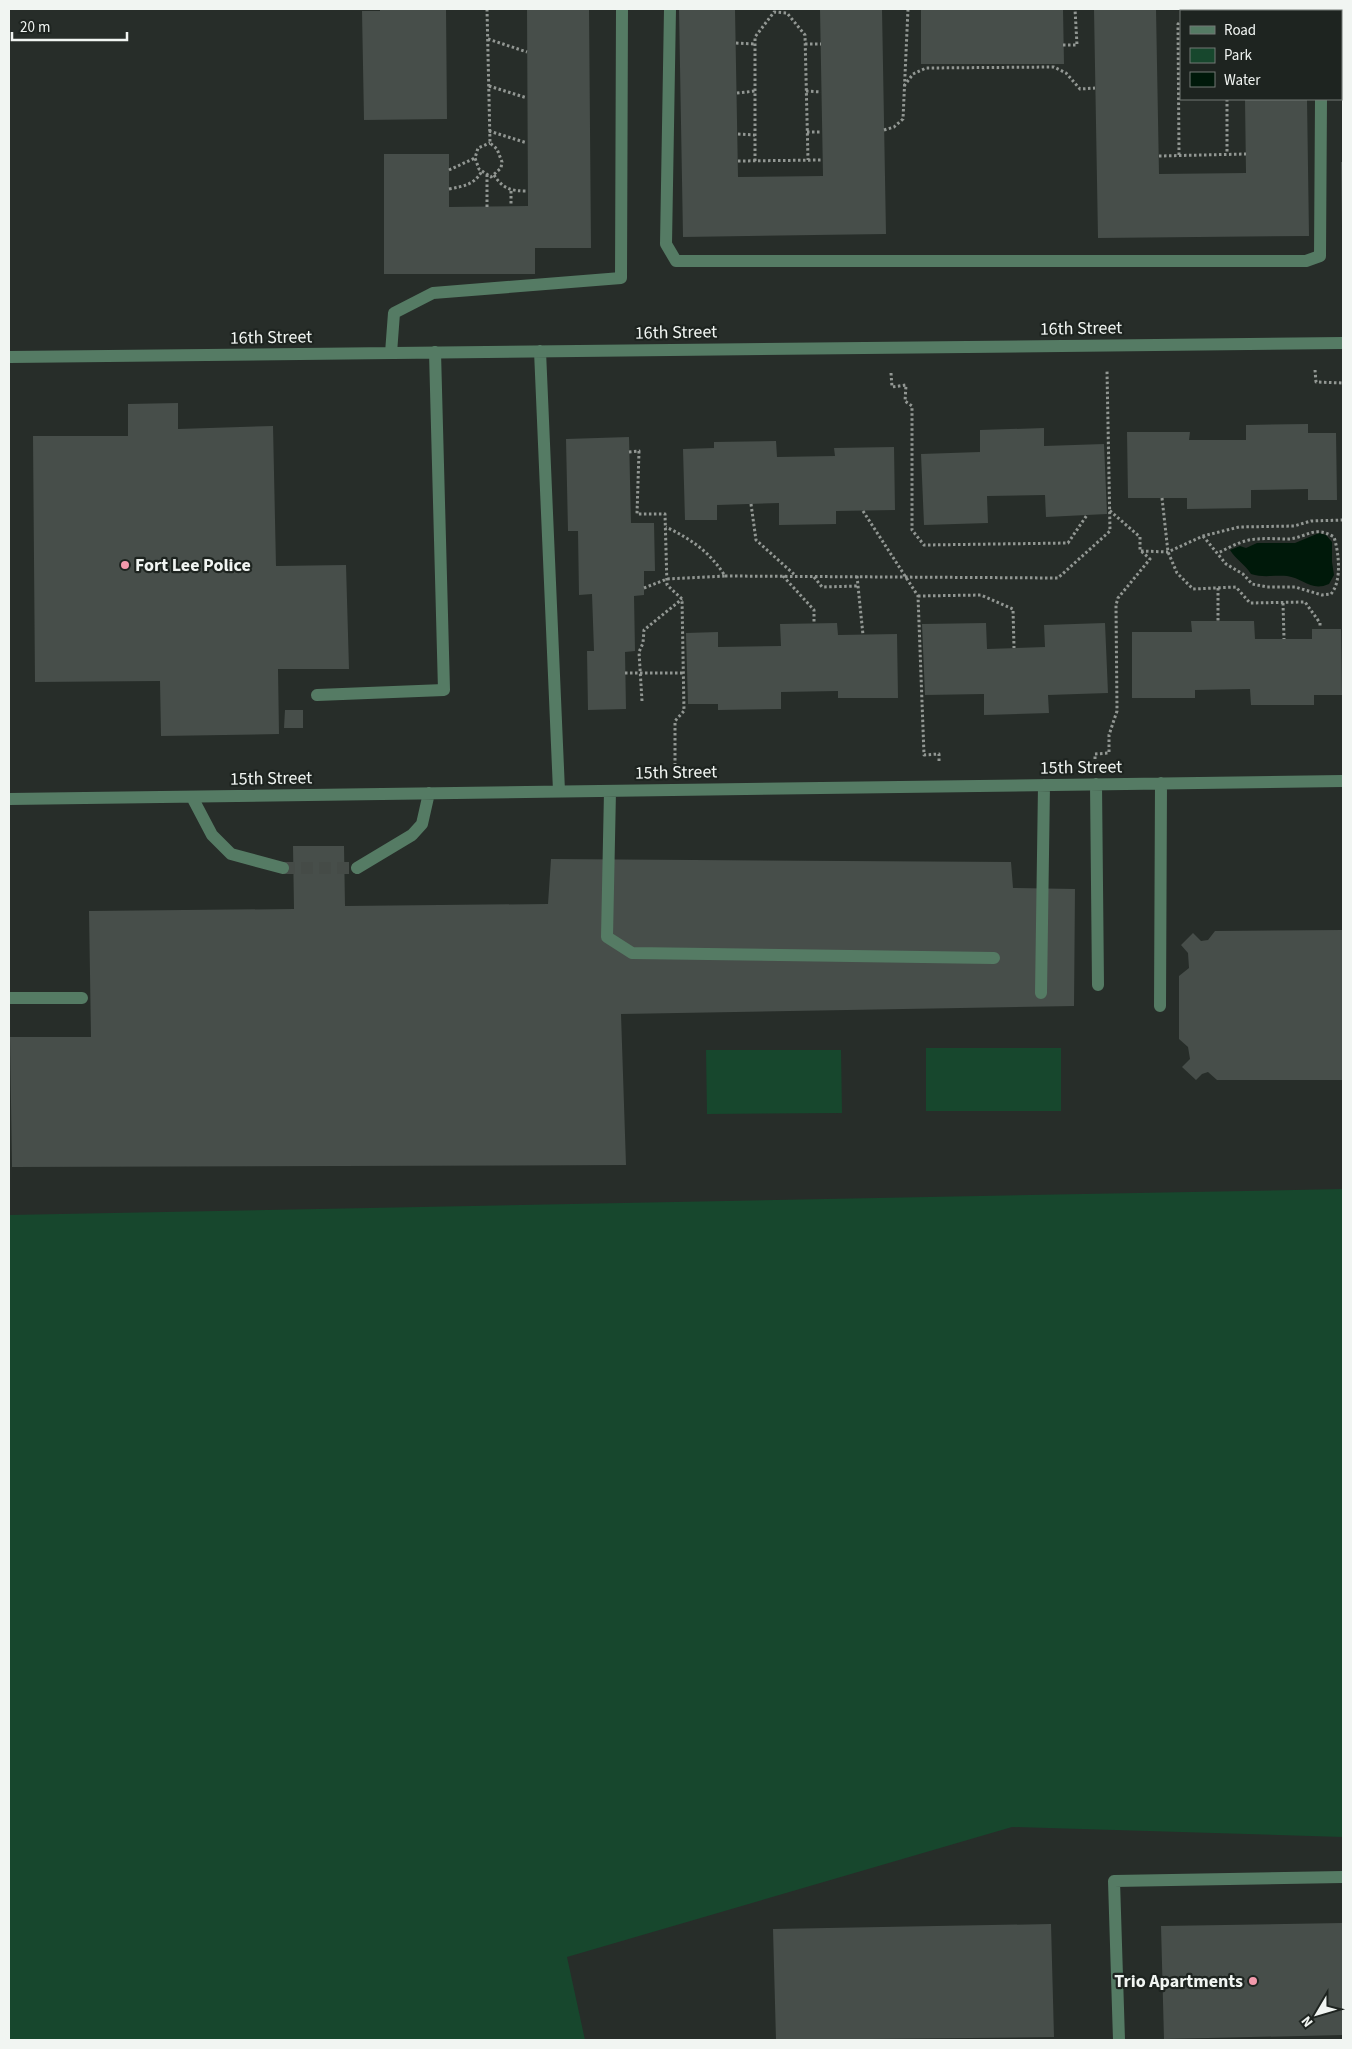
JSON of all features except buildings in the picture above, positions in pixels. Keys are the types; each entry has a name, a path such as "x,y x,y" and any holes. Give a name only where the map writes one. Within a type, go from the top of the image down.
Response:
{"street":[{"path":"390,353 394,313 432,294 621,278 622,9"},
{"path":"670,9 666,244 676,261 1306,261 1320,256 1321,100"},
{"name":"16th Street","path":"9,357 1343,343"},
{"path":"540,351 559,791"},
{"path":"317,695 444,690 435,352"},
{"name":"15th Street","path":"9,799 1343,781"},
{"path":"1160,1006 1161,783"},
{"path":"1096,784 1098,985"},
{"path":"1041,993 1044,785"},
{"path":"610,790 607,937 632,953 994,958"},
{"path":"357,868 412,835 422,824 429,793"},
{"path":"192,797 212,835 231,854 283,868"},
{"path":"9,998 82,998"},
{"path":"1119,2040 1114,1881 1343,1877"}],"path":[{"path":"487,9 490,143 498,149 502,162 500,168 491,178 476,164 475,158 478,148 490,143"},
{"path":"884,130 894,127 903,119 908,9"},
{"path":"1063,45 1077,45 1075,9"},
{"path":"755,161 755,37 774,12 781,10 787,12 805,35 808,160"},
{"path":"1179,155 1178,24 1180,22"},
{"path":"488,40 526,52"},
{"path":"736,43 755,44"},
{"path":"805,44 821,44"},
{"path":"904,86 913,74 926,68 1054,67 1066,73 1080,89 1095,88"},
{"path":"488,86 527,98"},
{"path":"806,91 821,92"},
{"path":"737,92 755,92"},
{"path":"1227,100 1227,154"},
{"path":"489,132 527,142"},
{"path":"807,132 822,132"},
{"path":"738,134 755,135"},
{"path":"1159,156 1246,154"},
{"path":"449,170 475,158"},
{"path":"738,161 823,160"},
{"path":"449,189 474,182 482,171"},
{"path":"487,206 488,175"},
{"path":"494,176 500,184 511,192 527,191"},
{"path":"511,192 511,206"},
{"path":"644,588 667,579 725,576 1058,578 1110,531 1107,346"},
{"path":"890,348 892,386 906,385 905,401 912,406 912,530 924,545 1068,543 1086,515"},
{"path":"629,452 639,451 637,514 665,514 667,585 682,598 684,711 675,721 675,790"},
{"path":"1162,498 1168,552 1177,573 1193,589 1236,587 1250,603 1305,602 1320,623 1320,628"},
{"path":"751,504 756,540 796,576"},
{"path":"1096,784 1095,754 1109,753 1109,735 1117,711 1115,611 1118,598 1150,559 1140,550 1140,537 1109,510"},
{"path":"863,511 918,596 924,755 939,754 938,786"},
{"path":"1140,550 1168,552 1203,536 1239,527 1294,526 1311,521 1343,520"},
{"path":"666,526 701,546 725,576"},
{"path":"1203,536 1226,564 1243,574 1252,584 1267,587 1295,587 1322,595 1331,594 1336,589 1338,579 1337,548 1334,537 1326,532 1316,531 1292,538 1256,538 1233,545 1218,553"},
{"path":"783,576 814,610 814,624"},
{"path":"814,576 822,587 858,586"},
{"path":"857,576 862,635"},
{"path":"1218,588 1218,621"},
{"path":"918,596 981,595 1013,609 1014,648"},
{"path":"642,701 639,652 643,643 644,630 682,598"},
{"path":"1283,603 1284,639"},
{"path":"625,673 683,673"}],"green space":[{"path":"926,1048 1061,1048 1061,1111 926,1111"},
{"path":"706,1050 841,1050 842,1113 707,1114"},
{"path":"1343,1189 1343,1837 1012,1827 567,1957 585,2040 9,2040 9,1215"}],"water":[{"path":"1319,533 1326,535 1332,542 1334,575 1329,584 1323,586 1312,586 1287,576 1251,574 1230,550 1240,546 1246,548 1257,543 1295,543"}],"tunnel":[{"path":"283,868 357,868"}],"place":[{"name":"Fort Lee Police","path":"125,565"},
{"name":"Trio Apartments","path":"1253,1981"}]}
